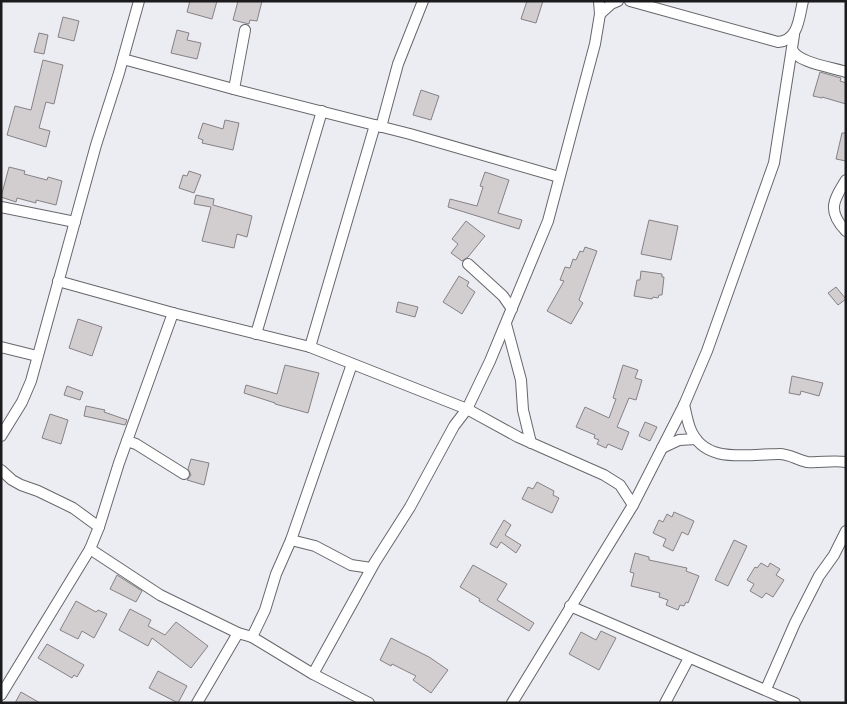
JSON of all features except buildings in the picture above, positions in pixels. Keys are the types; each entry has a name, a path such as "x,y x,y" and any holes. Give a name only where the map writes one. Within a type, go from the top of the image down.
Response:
{"street":[{"path":"1,436 22,402 31,380 138,1"},
{"path":"310,347 398,64 423,1"},
{"path":"313,674 371,568 410,507 454,426 467,409 506,324 548,221 595,44 600,14 599,1"},
{"path":"600,14 611,4 618,1"},
{"path":"512,703 633,505 684,405 707,351 774,163 794,35 803,1"},
{"path":"633,2 778,42 785,41 794,35"},
{"path":"234,89 245,30"},
{"path":"792,49 796,56 804,60 846,72"},
{"path":"123,59 461,148 559,178"},
{"path":"256,334 322,111"},
{"path":"846,180 834,201 833,211 839,224 846,231"},
{"path":"1,207 75,222"},
{"path":"468,264 503,296 512,309"},
{"path":"58,281 173,313 310,347 467,409 531,443 596,471 620,485 633,505"},
{"path":"1,695 90,549 173,313"},
{"path":"506,324 521,380 523,410 531,443"},
{"path":"1,347 37,356"},
{"path":"252,637 265,610 276,574 291,540 352,364"},
{"path":"684,405 690,428 696,439 707,449 720,454 733,456 784,454 808,462 831,460 846,462"},
{"path":"661,449 679,440 696,439"},
{"path":"127,441 136,444 184,474"},
{"path":"1,470 17,483 73,508 99,527"},
{"path":"766,689 795,623 819,576 834,555 846,530"},
{"path":"291,540 315,546 351,565 371,568"},
{"path":"90,549 160,595 238,633 252,637 313,674 369,703"},
{"path":"570,606 795,703"},
{"path":"197,703 238,633"},
{"path":"665,703 689,658"}]}
